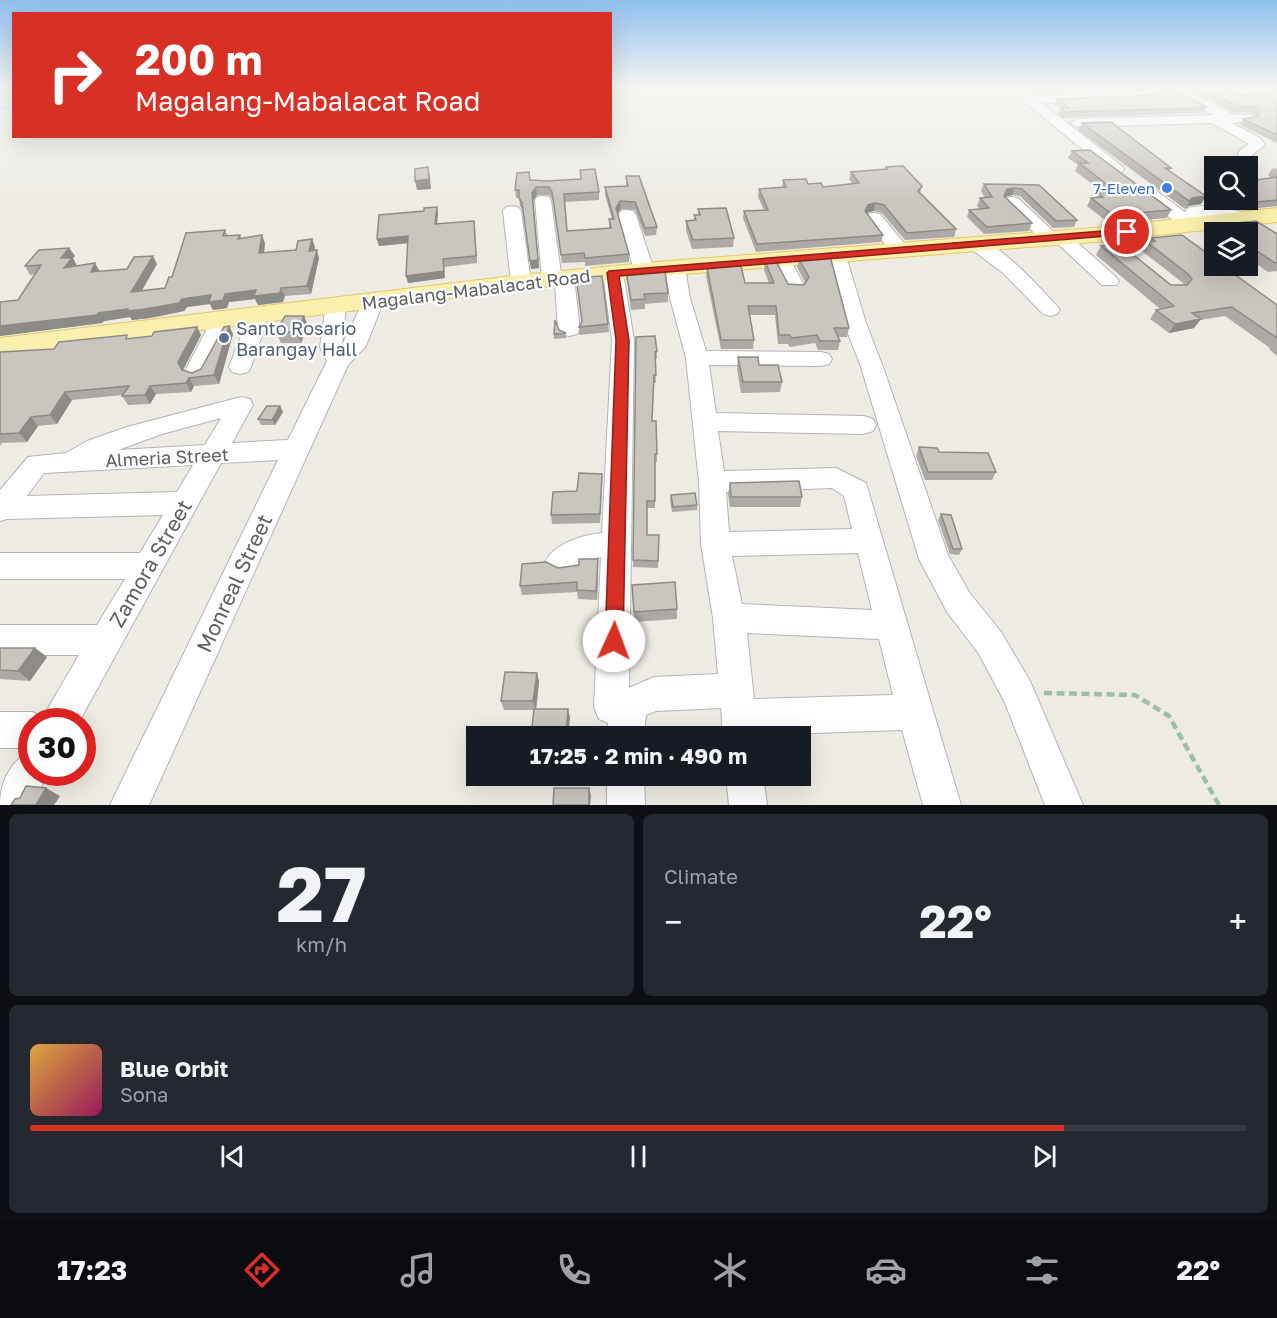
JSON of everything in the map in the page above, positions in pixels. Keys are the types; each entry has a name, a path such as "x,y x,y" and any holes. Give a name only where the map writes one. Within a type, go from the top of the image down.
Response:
{"main road":[{"name":"Magalang-Mabalacat Road","path":"0,347 521,282 781,259 901,252 1106,234 1243,218 1275,217"}],"street":[{"path":"1061,127 1130,179 1195,224"},
{"path":"1233,127 1255,141 1275,141"},
{"path":"1244,156 1257,145 1255,141"},
{"path":"543,201 569,329"},
{"path":"1012,202 1109,281"},
{"path":"512,210 521,282"},
{"path":"627,215 644,270"},
{"path":"874,218 901,252"},
{"path":"1106,234 1127,251"},
{"path":"978,245 1010,269 1050,310"},
{"path":"837,256 855,323 934,558 958,602 990,643 1018,693 1064,805"},
{"path":"781,259 795,287"},
{"path":"675,268 680,298 697,358 712,482 715,544 729,618 738,715"},
{"path":"613,273 622,340 618,545 619,722 626,723 632,704 654,694 738,715 914,712"},
{"path":"336,305 335,348 356,346 374,300"},
{"path":"240,367 259,315"},
{"path":"196,371 223,319"},
{"name":"Monreal Street","path":"129,805 297,449 335,348"},
{"path":"697,358 821,359"},
{"name":"Zamora Street","path":"65,462 106,443 240,405 67,708"},
{"path":"705,422 864,425"},
{"name":"Almeria Street","path":"1,509 38,464 297,449"},
{"path":"712,482 836,478 855,490 893,625 914,712 942,805"},
{"path":"1,509 184,503"},
{"path":"715,544 870,542"},
{"path":"560,562 595,544 618,545"},
{"path":"0,566 148,566"},
{"path":"729,618 893,625"},
{"path":"0,640 106,640"},
{"path":"0,730 18,730"},
{"path":"11,805 22,786"},
{"path":"626,786 626,805"},
{"path":"746,786 748,805"}],"path":[{"path":"1018,693 1135,695 1169,716 1219,805"}],"shaded area":[{"path":"1203,190 1204,210 1233,210 1238,213 1186,218 1152,195"}],"building":[{"path":"1087,127 1117,127 1171,168 1165,168 1204,195 1189,201"},
{"path":"1259,127 1277,127 1277,135"},
{"path":"1090,150 1171,210 1113,215 1091,198 1103,197 1098,193 1117,192 1079,163 1088,163 1072,151"},
{"path":"903,166 922,186 918,191 956,229 907,233 884,205 875,203 868,205 865,211 883,235 757,244 744,211 768,210 759,189 786,187 783,180 806,179 808,184 821,183 823,187 859,183 851,172"},
{"path":"428,167 429,179 415,181 415,169"},
{"path":"595,169 599,192 564,194 567,231 611,228 609,219 614,219 605,187 628,186 626,176 639,176 657,227 645,228 635,202 620,201 616,208 629,254 585,258 584,253 561,255 552,192 549,187 536,187 532,193 538,260 530,261 522,203 519,190 515,190 517,173 529,172 530,180 546,181 581,179 580,170"},
{"path":"1277,177 1277,200 1258,202 1258,180"},
{"path":"984,184 1039,185 1077,220 1056,221 1022,189 1015,188 1007,189 1004,196 1032,223 987,227 969,210 989,208 980,198 992,197"},
{"path":"437,207 435,224 474,221 476,256 443,259 444,271 406,276 408,236 377,239 379,215 424,211 424,208"},
{"path":"726,208 734,238 693,240 686,221 696,220 694,215 700,215 698,209"},
{"path":"1258,222 1277,234 1277,262 1275,263 1258,252"},
{"path":"225,230 223,236 240,235 238,239 262,235 259,253 296,250 298,241 312,239 309,251 317,250 307,286 281,288 280,293 254,296 256,290 225,294 223,300 209,302 211,295 182,299 179,303 145,309 127,311 128,309 97,315 0,326 0,302 18,300 41,265 25,266 39,250 69,248 61,258 72,258 64,268 95,263 91,272 127,269 134,257 153,256 131,292 165,288 169,277 172,277 186,233"},
{"path":"1182,235 1204,251 1204,276 1237,276 1277,305 1277,338 1232,307 1192,313 1201,319 1175,324 1156,310 1174,306 1101,246 1121,245 1171,285 1187,285 1192,279 1147,242 1155,241 1151,238"},
{"path":"830,256 849,328 834,328 840,341 820,341 817,335 791,338 790,335 779,335 776,306 748,306 754,340 721,340 707,267 741,266 745,283 774,283 765,261 776,261 788,284 804,285 809,277 799,259"},
{"path":"626,271 665,272 668,293 644,294 645,299 631,300"},
{"path":"602,276 608,324 579,327 582,321 577,284 587,283 587,277"},
{"path":"285,316 304,316 296,332 276,332"},
{"path":"555,320 559,330 566,333 554,334"},
{"path":"229,326 214,375 189,378 186,383 150,386 145,395 122,396 129,386 65,392 50,415 31,417 19,433 0,434 0,352 54,349 59,342 127,335 126,339 152,336 154,332 197,327 178,362 182,370 192,373 201,369 224,327"},
{"path":"655,336 657,351 655,352 656,375 654,375 652,421 656,421 657,454 655,454 655,501 647,501 647,535 659,535 658,561 633,560 636,337"},
{"path":"738,357 758,357 759,365 778,365 782,382 743,382"},
{"path":"267,406 280,406 272,420 258,419"},
{"path":"919,447 937,448 939,452 988,453 996,472 928,472"},
{"path":"579,473 602,474 600,514 551,515 553,492 577,491"},
{"path":"799,481 802,497 731,497 730,483"},
{"path":"695,493 697,505 673,507 671,495"},
{"path":"941,514 951,515 962,549 953,549"},
{"path":"579,559 598,559 596,591 577,590 577,582 520,586 522,564 546,562 558,568 579,565"},
{"path":"675,582 677,609 634,612 632,585"},
{"path":"0,648 35,648 18,671 0,670"},
{"path":"505,672 537,673 533,701 501,701"},
{"path":"534,709 568,709 567,726 532,726"},
{"path":"26,786 46,788 36,805 11,805 15,799 20,798"},
{"path":"554,788 589,788 589,805 553,805"}],"place":[{"name":"7-Eleven","path":"1167,188"},
{"name":"Santo Rosario Barangay Hall","path":"224,338"}],"route":[{"path":"614,641 622,340 613,273 737,262 924,250 1127,232"}]}
